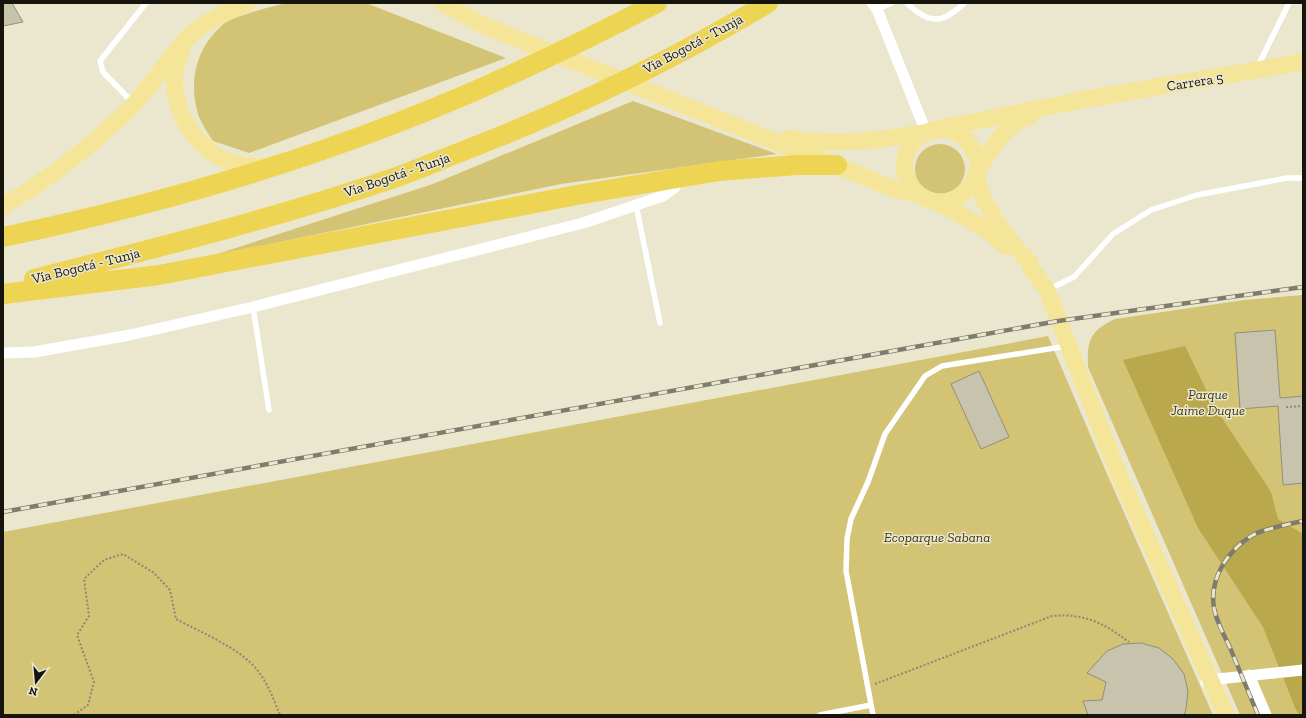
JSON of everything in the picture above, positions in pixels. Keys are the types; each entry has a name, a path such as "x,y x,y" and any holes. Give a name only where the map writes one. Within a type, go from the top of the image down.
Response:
{"highway":[{"path":"3,237 142,204 271,167 400,122 482,87 589,38 657,3"},
{"name":"Vía Bogotá - Tunja","path":"3,287 202,236 389,180 526,127 641,72 732,24 768,3"},
{"path":"3,294 159,275 680,177 758,167 837,165"}],"main road":[{"path":"3,206 62,168 99,137 134,104 163,71 190,35 228,11 247,3"},
{"path":"442,3 485,26 897,190 925,198 958,212 988,231 1012,251 1024,265 1031,268"},
{"path":"190,35 179,57 175,81 178,105 188,127 203,146 223,159 247,167 271,167"},
{"name":"Carrera 5","path":"744,128 755,126 780,137 809,142 833,144 863,142 928,132 1087,99 1255,72 1303,62"},
{"name":"Carrera 5","path":"978,172 991,148 1006,131 1024,118 1087,99"},
{"path":"978,172 966,192 951,201 925,198 909,183 906,176 904,162 912,143 928,132 952,130 966,138 975,151 978,172 986,202 998,224 1015,247 1029,261 1031,268 1046,290 1115,464 1226,715"}],"street":[{"path":"874,6 928,132"},
{"path":"3,353 34,352 82,344 253,307 584,224 636,205 658,199 675,187 680,177"},
{"path":"1203,682 1249,675 1303,670"},
{"path":"1249,675 1266,715"}],"lane":[{"path":"134,104 104,72 100,61 146,3"},
{"path":"874,6 892,3"},
{"path":"907,3 920,15 932,20 946,18 964,3"},
{"path":"1255,72 1289,3"},
{"path":"1046,290 1074,277 1113,234 1151,210 1197,196 1286,178 1303,178"},
{"path":"636,205 660,323"},
{"path":"253,307 269,410"},
{"path":"873,715 846,570 847,539 851,519 868,482 885,434 925,376 942,366 1067,346"},
{"path":"820,715 871,705"}],"path":[{"path":"1286,407 1303,406"},
{"path":"74,715 88,704 94,682 77,636 89,616 84,579 104,560 123,554 154,573 170,590 176,619 235,651 258,670 273,697 280,715"},
{"path":"868,686 1052,616 1068,615 1085,618 1108,626 1129,642"}],"green space":[{"path":"289,3 366,3 506,58 249,153 213,141 199,117 195,101 195,76 197,64 202,52 215,32 229,20 256,11"},
{"path":"633,101 777,154 561,184 211,256 433,184"},
{"path":"935,144 945,144 958,151 965,164 965,174 958,187 945,194 935,194 926,190 919,183 915,174 915,164 919,155 926,148"},
{"name":"Parque Jaime Duque","path":"1303,295 1303,715 1240,715 1088,367 1088,350 1095,332 1115,319 1244,300"},
{"name":"Ecoparque Sabana","path":"1048,336 1213,715 3,715 3,532"}],"shaded area":[{"path":"1185,346 1214,406 1271,492 1278,519 1303,534 1303,715 1300,715 1296,710 1263,627 1198,528 1123,360"}],"building":[{"path":"3,3 12,3 23,22 3,26"},
{"path":"1275,330 1280,398 1303,396 1303,483 1283,485 1278,406 1240,409 1235,333"},
{"path":"979,371 1009,437 981,449 951,384"},
{"path":"1141,643 1159,648 1173,659 1184,674 1188,691 1184,715 1088,715 1083,701 1102,700 1106,682 1087,673 1107,651 1123,644"}],"railway":[{"path":"3,512 1058,321 1303,287"},
{"path":"1258,715 1217,619 1214,608 1214,586 1222,566 1228,557 1244,541 1263,531 1303,521"}]}
